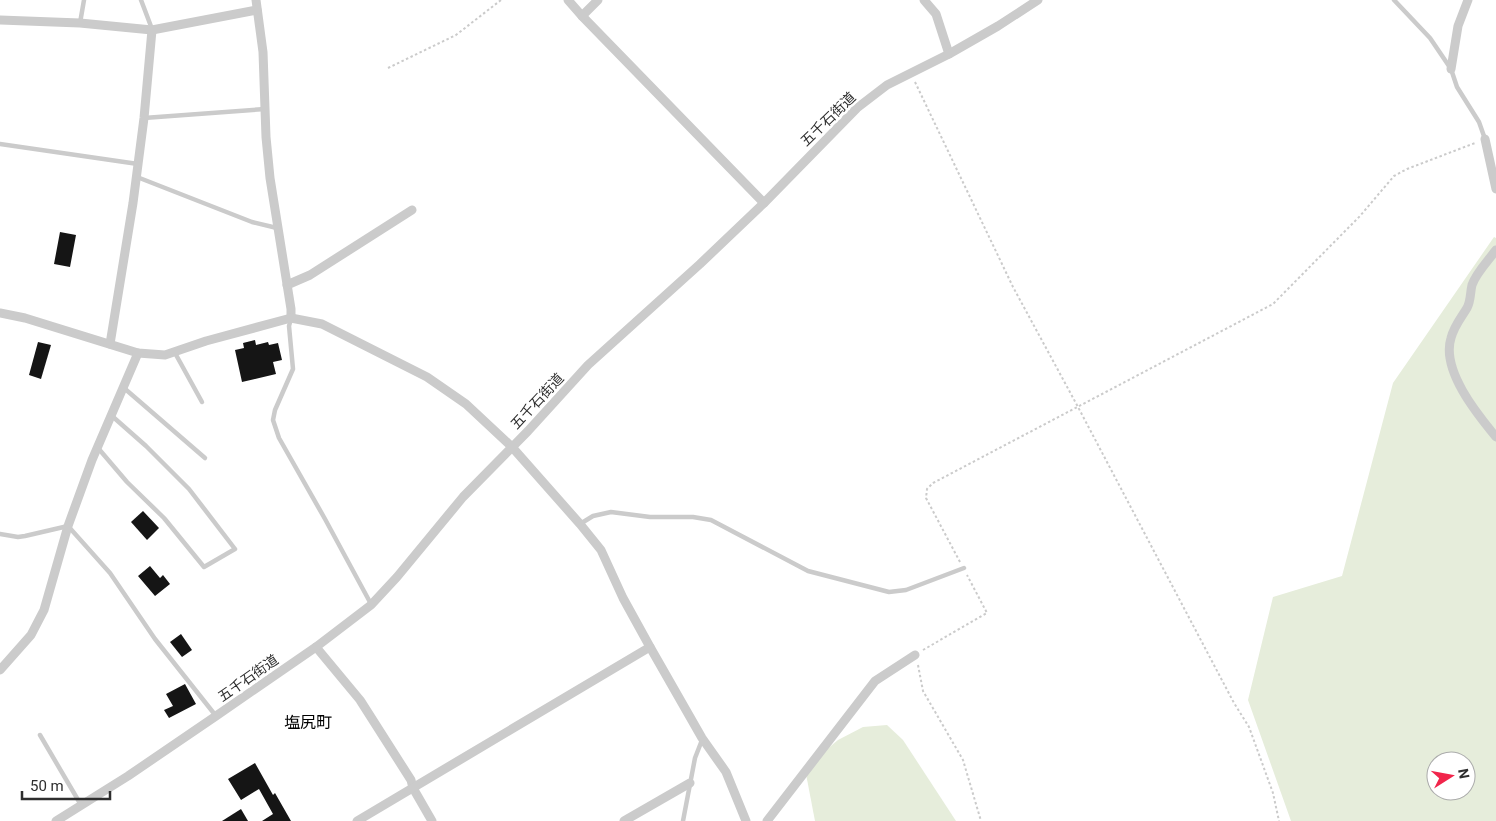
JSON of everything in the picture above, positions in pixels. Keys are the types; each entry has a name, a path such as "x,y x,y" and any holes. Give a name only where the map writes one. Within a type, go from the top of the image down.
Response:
{"street":[{"path":"256,0 263,52 270,178 291,318"},
{"path":"568,0 764,203"},
{"path":"582,16 598,0"},
{"path":"924,0 936,14 949,54"},
{"name":"五千石街道","path":"56,821 216,716 316,647 371,604 397,577 463,497 588,365 700,264 764,203 857,108 887,85 949,54 1038,0"},
{"path":"1451,69 1458,26 1468,0"},
{"path":"0,20 80,23 152,30 257,10"},
{"path":"110,344 137,177 152,30"},
{"path":"1485,140 1496,189"},
{"path":"287,284 310,274 412,210"},
{"path":"1496,250 1472,284 1469,306 1457,323 1450,340 1449,355 1452,370 1467,397 1496,437"},
{"path":"0,313 25,318 138,353 164,355 175,353 206,341 291,318 322,324 427,378 466,404 512,447 580,524 600,550 623,598 650,647 702,738 726,772 746,821"},
{"path":"0,670 32,634 44,610 68,526 138,353"},
{"path":"316,647 360,700 411,780 413,788 432,821"},
{"path":"356,821 650,647"},
{"path":"767,821 875,681 915,655"},
{"path":"624,821 690,783"}],"lane":[{"path":"80,23 84,0"},
{"path":"141,0 152,30"},
{"path":"1394,0 1430,38 1451,69 1457,87 1479,122 1485,140"},
{"path":"144,118 266,109"},
{"path":"0,144 138,164"},
{"path":"137,177 252,222 278,228"},
{"path":"291,318 289,326 293,369 274,410 273,420 279,438 371,604"},
{"path":"175,353 202,402"},
{"path":"124,388 205,458"},
{"path":"98,448 127,482 164,518 204,567 235,549 189,489 146,446 112,416"},
{"path":"580,524 594,516 611,512 650,517 711,520 808,571 889,592 906,590 964,568"},
{"path":"0,534 18,537 68,526 110,573 155,640 216,716"},
{"path":"40,735 81,806"},
{"path":"683,821 695,758 702,738"}],"path":[{"path":"388,68 456,35 502,0"},
{"path":"910,72 926,101 974,208 1013,287 1234,703 1249,727 1273,793 1279,821"},
{"path":"981,821 963,760 923,691 915,655 988,613 926,498 927,489 933,483 1273,304 1360,216 1394,176 1407,169 1485,140"}],"green space":[{"path":"1494,237 1496,238 1496,821 1291,821 1248,700 1273,597 1342,576 1393,383"},
{"path":"887,725 903,740 956,821 815,821 806,774 819,756 838,740 863,727"}],"building":[{"path":"60,232 76,235 70,267 54,264"},
{"path":"255,340 256,345 268,342 269,345 278,343 282,360 273,362 276,374 242,382 235,350 244,348 243,343"},
{"path":"38,342 51,345 41,379 29,375"},
{"path":"143,511 159,528 147,540 131,522"},
{"path":"150,566 160,578 163,575 170,584 155,596 138,576"},
{"path":"181,634 192,650 182,657 170,642"},
{"path":"185,684 196,704 169,718 164,710 173,706 166,694"},
{"path":"255,763 273,795 275,793 291,821 262,821 273,814 259,789 241,800 228,779"},
{"path":"241,809 248,821 222,821"}],"district":[{"name":"塩尻町","path":"308,722"}]}
